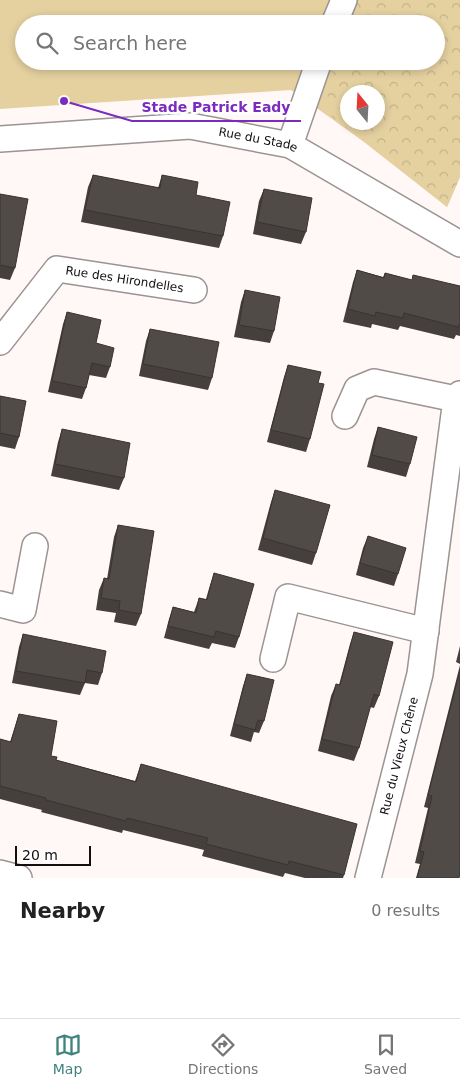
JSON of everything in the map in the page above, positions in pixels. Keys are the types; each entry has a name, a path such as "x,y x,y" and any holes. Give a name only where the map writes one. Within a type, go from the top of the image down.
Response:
{"street":[{"path":"338,15 344,0"},
{"path":"290,145 316,70"},
{"name":"Rue du Stade","path":"0,140 190,126 290,145 460,244"},
{"name":"Rue des Hirondelles","path":"0,342 57,269 194,290"},
{"name":"Rue du Vieux Chêne","path":"345,416 357,389 374,382 458,397 420,674 368,878"},
{"path":"0,604 23,610 34,546"},
{"path":"273,659 288,598 426,631"},
{"path":"0,873 18,878"}],"green space":[{"path":"0,0 460,0 460,177 447,207 380,153 348,130 385,130 385,85 340,85 340,125 291,90 0,109"},
{"path":"354,0 460,0 460,177 447,207 349,130 385,130 385,85 340,85 340,123 332,117 327,93 331,70 445,70 445,15 348,15"}],"building":[{"path":"93,175 160,188 162,175 198,182 196,195 230,202 223,236 85,210"},
{"path":"264,189 312,198 306,232 257,222"},
{"path":"0,194 28,199 15,268 0,265"},
{"path":"357,270 384,278 385,273 412,280 413,275 460,286 460,323 458,327 404,313 403,318 376,312 375,316 348,309"},
{"path":"245,290 280,297 274,331 239,325"},
{"path":"67,312 101,320 96,343 114,348 110,367 92,363 86,388 52,381"},
{"path":"150,329 219,342 212,378 143,364"},
{"path":"288,365 321,372 318,383 324,384 310,439 271,430"},
{"path":"0,396 26,401 19,437 0,433"},
{"path":"378,427 417,437 410,464 372,455"},
{"path":"62,429 130,443 124,478 55,464"},
{"path":"275,490 330,505 316,553 263,538"},
{"path":"118,525 154,531 141,614 119,610 120,601 101,598 104,578 109,579"},
{"path":"368,536 406,548 398,574 360,563"},
{"path":"214,573 254,584 239,637 216,631 214,637 168,626 173,607 196,613 199,598 207,600"},
{"path":"354,632 393,642 379,696 374,694 359,748 322,739 336,684 340,685"},
{"path":"23,634 106,651 102,673 87,670 85,683 16,671"},
{"path":"460,670 459,878 417,878 424,852 420,851 432,796 428,795"},
{"path":"247,674 274,680 264,721 258,720 255,730 234,724"},
{"path":"19,714 57,721 51,756 57,757 56,760 136,782 141,764 357,824 344,875 289,861 288,865 206,844 208,838 127,818 126,821 0,786 0,739 11,742"}],"place":[{"name":"Stade Patrick Eady","path":"64,101"}]}
